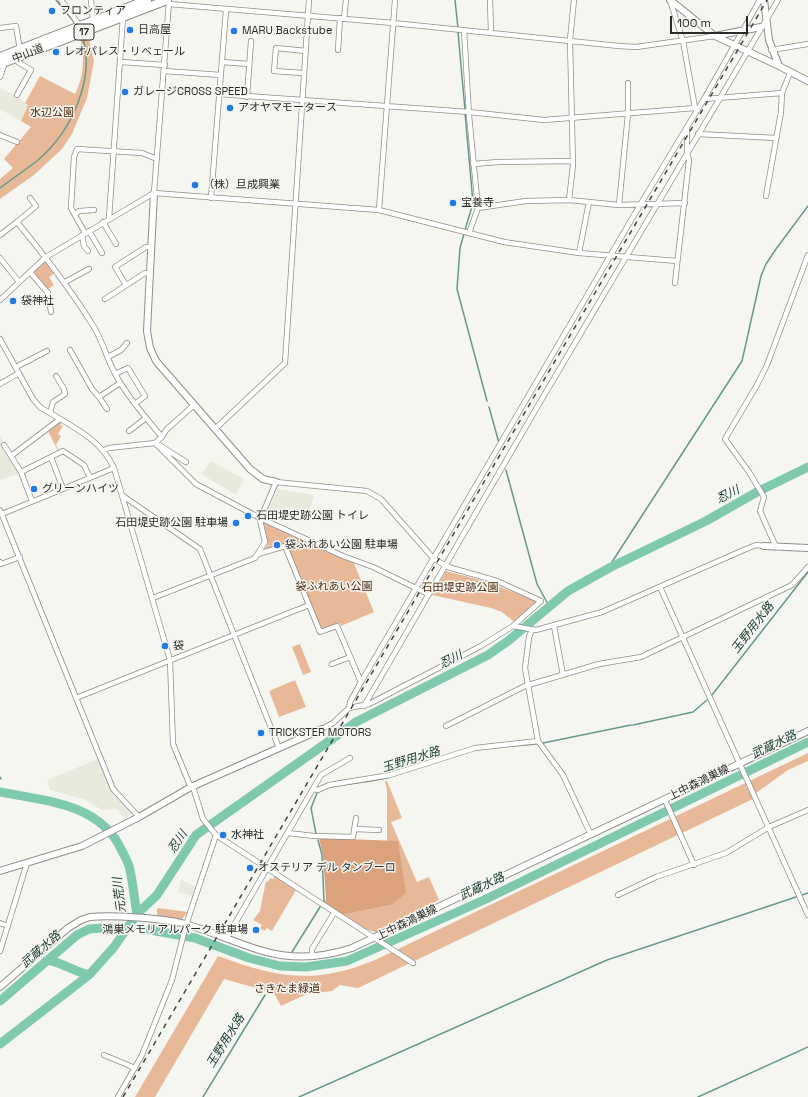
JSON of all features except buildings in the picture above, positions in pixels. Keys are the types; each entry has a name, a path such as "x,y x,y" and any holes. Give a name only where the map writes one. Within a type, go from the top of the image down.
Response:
{"highway":[{"name":"中山道","path":"2,61 20,50 147,0"},
{"name":"中山道","path":"2,61 16,58 169,1"}],"main road":[{"path":"670,0 715,36 808,81"},
{"path":"764,0 771,50 779,66"},
{"path":"715,36 761,27"},
{"path":"154,193 148,331 150,348 156,361 250,469 263,479 276,482"},
{"path":"764,546 808,548"},
{"path":"0,871 73,849 139,817 191,787 322,730"},
{"name":"上中森鴻巣線","path":"0,987 76,922 90,917 152,920 186,927 271,954 312,957 345,951 377,940 591,835 666,802 808,731"}],"street":[{"path":"61,0 80,26"},
{"path":"91,0 93,21"},
{"path":"215,429 285,363 308,0"},
{"path":"338,50 346,0"},
{"path":"379,210 395,0"},
{"path":"490,0 490,33"},
{"path":"569,200 573,162 570,40 574,0"},
{"path":"670,0 683,41 697,109"},
{"path":"349,708 350,702 361,682 612,256 640,205 704,99 760,0"},
{"path":"364,706 428,594 778,0"},
{"path":"154,193 169,1 226,10 393,23 630,47 715,36"},
{"path":"211,198 226,10"},
{"path":"109,218 123,17"},
{"path":"0,28 16,26 20,50"},
{"path":"464,30 473,164 478,208 469,233"},
{"path":"246,97 251,41"},
{"path":"771,50 808,44"},
{"path":"302,73 274,70 276,48 305,50"},
{"path":"302,101 302,73 305,50"},
{"path":"16,58 18,62 31,70 17,95"},
{"path":"0,77 2,61"},
{"path":"121,62 165,65"},
{"path":"222,62 249,64"},
{"path":"164,71 221,75"},
{"path":"766,196 781,112 782,93 790,73"},
{"path":"619,205 628,114 628,83"},
{"path":"704,99 782,93"},
{"path":"219,94 469,112 544,120 697,109"},
{"path":"674,283 690,160 687,154 687,128"},
{"path":"698,134 776,138"},
{"path":"0,135 17,142"},
{"path":"102,253 85,233 71,208 74,157 76,150 142,153 157,159"},
{"path":"473,164 499,162 573,162"},
{"path":"0,300 46,257 109,218 154,193 379,210 504,242 579,253 677,261"},
{"path":"0,235 36,206 30,198"},
{"path":"478,208 526,201 569,200 619,205 684,203"},
{"path":"579,253 588,202"},
{"path":"75,214 79,211 94,210"},
{"path":"16,222 65,282 94,328 120,383 162,437"},
{"path":"103,222 116,244"},
{"path":"85,233 84,246 88,251"},
{"path":"126,285 115,267 146,247 151,247"},
{"path":"776,547 760,511 764,497 732,446 725,439 757,385 767,364 808,255"},
{"path":"0,258 19,282"},
{"path":"65,282 89,269"},
{"path":"30,272 48,293 51,312"},
{"path":"105,299 145,273 150,273"},
{"path":"0,340 33,399 40,407 92,439 104,450 114,468 170,660 173,744 203,819 216,835 413,963"},
{"path":"108,357 121,350 127,343"},
{"path":"70,350 92,388 107,409"},
{"path":"16,367 47,351"},
{"path":"115,374 128,368 145,396 135,404"},
{"path":"0,384 19,373"},
{"path":"50,413 53,402 65,394 64,389 56,376"},
{"path":"99,397 120,383"},
{"path":"104,450 109,448 155,443 162,437 166,430 194,405"},
{"path":"129,431 146,418"},
{"path":"11,456 60,419"},
{"path":"155,443 196,484 260,518 343,556 373,567 428,594"},
{"path":"155,443 186,462"},
{"path":"4,445 21,472 32,502"},
{"path":"21,472 63,451 84,465 90,478"},
{"path":"51,457 63,489"},
{"path":"114,468 32,502 1,512 113,789 139,817"},
{"path":"153,598 255,558 265,542 260,518 276,482 368,490 381,499 434,559 445,566 497,581 541,601 514,626 469,653 364,706 349,708 333,723 322,730"},
{"path":"123,496 200,549 279,748"},
{"path":"258,554 285,546 320,632 338,626 361,682"},
{"path":"514,626 532,630 554,626 602,612 751,547 764,546"},
{"path":"0,562 1,564 20,557"},
{"path":"446,726 529,685 604,662 630,660 641,657 795,584 808,567"},
{"path":"660,587 808,915"},
{"path":"76,698 309,605"},
{"path":"554,626 563,675"},
{"path":"532,630 529,638 525,665 538,741 563,774 591,835"},
{"path":"332,664 350,657"},
{"path":"314,789 318,790 329,785 390,775 475,748 538,741"},
{"path":"226,939 321,775 350,758"},
{"path":"666,802 694,865"},
{"path":"618,895 656,878 726,853 769,827 808,810"},
{"path":"288,833 314,836 353,837 356,818"},
{"path":"355,829 379,830"},
{"path":"118,1097 142,1055 172,980 186,927 216,835"},
{"path":"0,951 27,863"},
{"path":"312,957 312,949 334,913"},
{"path":"0,923 8,926"},
{"path":"104,1056 134,1068"}],"shaded area":[{"path":"0,88 15,95 28,105 21,121 0,109"},
{"path":"0,435 19,473 0,480"},
{"path":"211,461 244,479 236,495 201,474"},
{"path":"277,489 314,495 307,523 269,509"},
{"path":"98,759 110,789 133,813 125,819 117,809 102,810 86,800 50,790 47,780"},
{"path":"319,838 398,841 406,893 391,905 342,915 324,903 326,899 323,856"},
{"path":"181,880 196,887 193,896 178,892"}],"green space":[{"name":"水辺公園","path":"88,35 94,61 87,98 72,134 62,149 34,175 0,199 0,179 13,168 4,159 31,127 21,121 28,105 25,103 40,76 75,94 83,67 83,53 80,38"},
{"path":"45,261 55,273 49,277 54,285 47,290 33,271"},
{"path":"58,423 61,423 60,425 63,426 58,434 61,436 56,445 59,451 48,431"},
{"name":"袋ふれあい公園","path":"263,520 353,561 374,612 341,626 340,623 323,630 320,629 286,543 266,551 264,550 268,544"},
{"name":"石田堤史跡公園","path":"446,571 487,582 537,601 514,622 502,612 491,608 432,595"},
{"path":"300,644 311,672 303,675 292,647"},
{"path":"295,680 306,707 279,717 269,691"},
{"name":"さきたま緑道","path":"808,753 808,761 788,770 752,796 753,799 358,988 340,985 332,991 307,994 281,1006 274,993 224,979 155,1097 135,1097 218,956 239,964 278,974 296,976 314,976 353,968 375,960"},
{"path":"385,781 387,781 402,818 391,822 417,882 429,877 439,900 378,930 378,933 359,927 342,915 391,905 398,841 387,841 387,790"},
{"path":"275,876 296,890 272,931 267,928 264,931 260,928 262,925 253,920 260,911 266,881 268,882 270,878 273,879"},
{"path":"157,909 188,912 181,920 157,917"}],"waterway":[{"path":"56,0 74,22"},
{"path":"455,0 458,28"},
{"path":"458,32 465,110"},
{"path":"38,160 61,135 70,120 83,88 86,71 86,54 83,38"},
{"path":"465,113 473,203 465,230"},
{"path":"0,188 37,161"},
{"path":"611,567 612,562 742,361 761,276 766,264 808,206"},
{"path":"464,234 460,248 457,289 487,401"},
{"path":"489,407 499,443"},
{"name":"忍川","path":"0,1044 89,975 114,947 137,914 157,895 196,835 356,722 488,655 508,641 568,591 611,567 706,521 757,492 808,467"},
{"path":"506,470 537,584 549,606"},
{"name":"玉野用水路","path":"712,695 808,572"},
{"name":"玉野用水路","path":"633,725 693,712 707,700"},
{"name":"玉野用水路","path":"543,743 631,725"},
{"name":"武蔵水路","path":"150,930 195,938 249,958 280,966 306,967 347,961 484,900 808,742"},
{"name":"玉野用水路","path":"512,746 536,744"},
{"name":"玉野用水路","path":"365,782 387,778"},
{"name":"玉野用水路","path":"329,787 363,782"},
{"name":"元荒川","path":"0,792 35,798 69,807 85,813 99,822 111,834 121,849 129,866 137,914"},
{"name":"玉野用水路","path":"316,834 311,808 317,793"},
{"name":"玉野用水路","path":"318,840 322,855 324,902"},
{"path":"802,895 808,893"},
{"path":"299,1097 607,960 796,897"},
{"name":"玉野用水路","path":"292,952 320,907"},
{"name":"武蔵水路","path":"0,1001 77,935 89,929 103,928"},
{"path":"48,960 89,975"},
{"name":"玉野用水路","path":"203,1097 265,995"},
{"path":"698,1097 808,1047"}],"railway":[{"path":"123,1097 767,0"}],"place":[{"name":"フロンティア","path":"52,11"},
{"name":"日高屋","path":"130,30"},
{"name":"MARU Backstube","path":"234,31"},
{"name":"レオパレス・リベェール","path":"56,52"},
{"name":"ガレージCROSS SPEED","path":"125,92"},
{"name":"アオヤマモータース","path":"230,108"},
{"name":"（株）旦成興業","path":"195,185"},
{"name":"宝養寺","path":"453,203"},
{"name":"袋神社","path":"13,301"},
{"name":"グリーンハイツ","path":"34,489"},
{"name":"石田堤史跡公園 トイレ","path":"248,516"},
{"name":"石田堤史跡公園 駐車場","path":"236,523"},
{"name":"袋ふれあい公園 駐車場","path":"277,545"},
{"name":"袋","path":"165,646"},
{"name":"TRICKSTER MOTORS","path":"261,733"},
{"name":"水神社","path":"223,835"},
{"name":"オステリア デル タンブーロ","path":"250,868"},
{"name":"鴻巣メモリアルパーク 駐車場","path":"256,930"}]}
